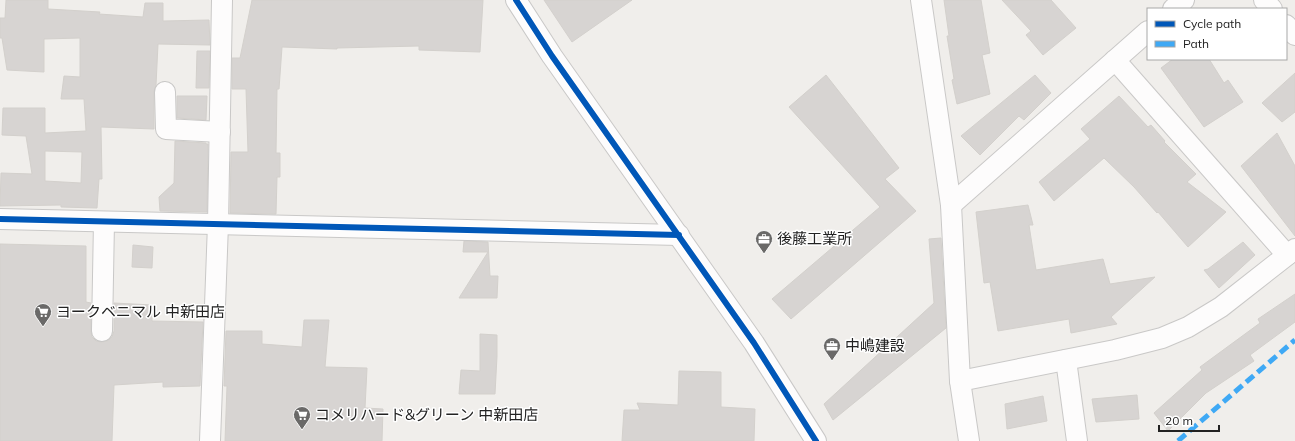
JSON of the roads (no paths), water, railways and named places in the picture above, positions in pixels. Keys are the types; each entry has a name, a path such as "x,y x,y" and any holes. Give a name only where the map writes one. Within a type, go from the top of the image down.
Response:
{"street":[{"path":"210,441 218,224 222,0"},
{"path":"516,0 552,56 754,343 816,441"},
{"path":"921,0 952,205 960,381 969,441"},
{"path":"1174,8 1184,0"},
{"path":"1264,0 1271,8"},
{"path":"1287,26 1295,35"},
{"path":"952,205 1147,32"},
{"path":"960,381 1115,350 1162,338 1188,327 1221,307 1291,252 1115,60"},
{"path":"165,92 166,129 220,132"},
{"path":"0,219 679,235"},
{"path":"102,331 104,222"},
{"path":"1066,360 1077,441"}],"place":[{"name":"後藤工業所","path":"764,254"},
{"name":"ヨークベニマル 中新田店","path":"43,327"},
{"name":"中嶋建設","path":"832,361"},
{"name":"コメリハード&グリーン 中新田店","path":"302,430"}]}
